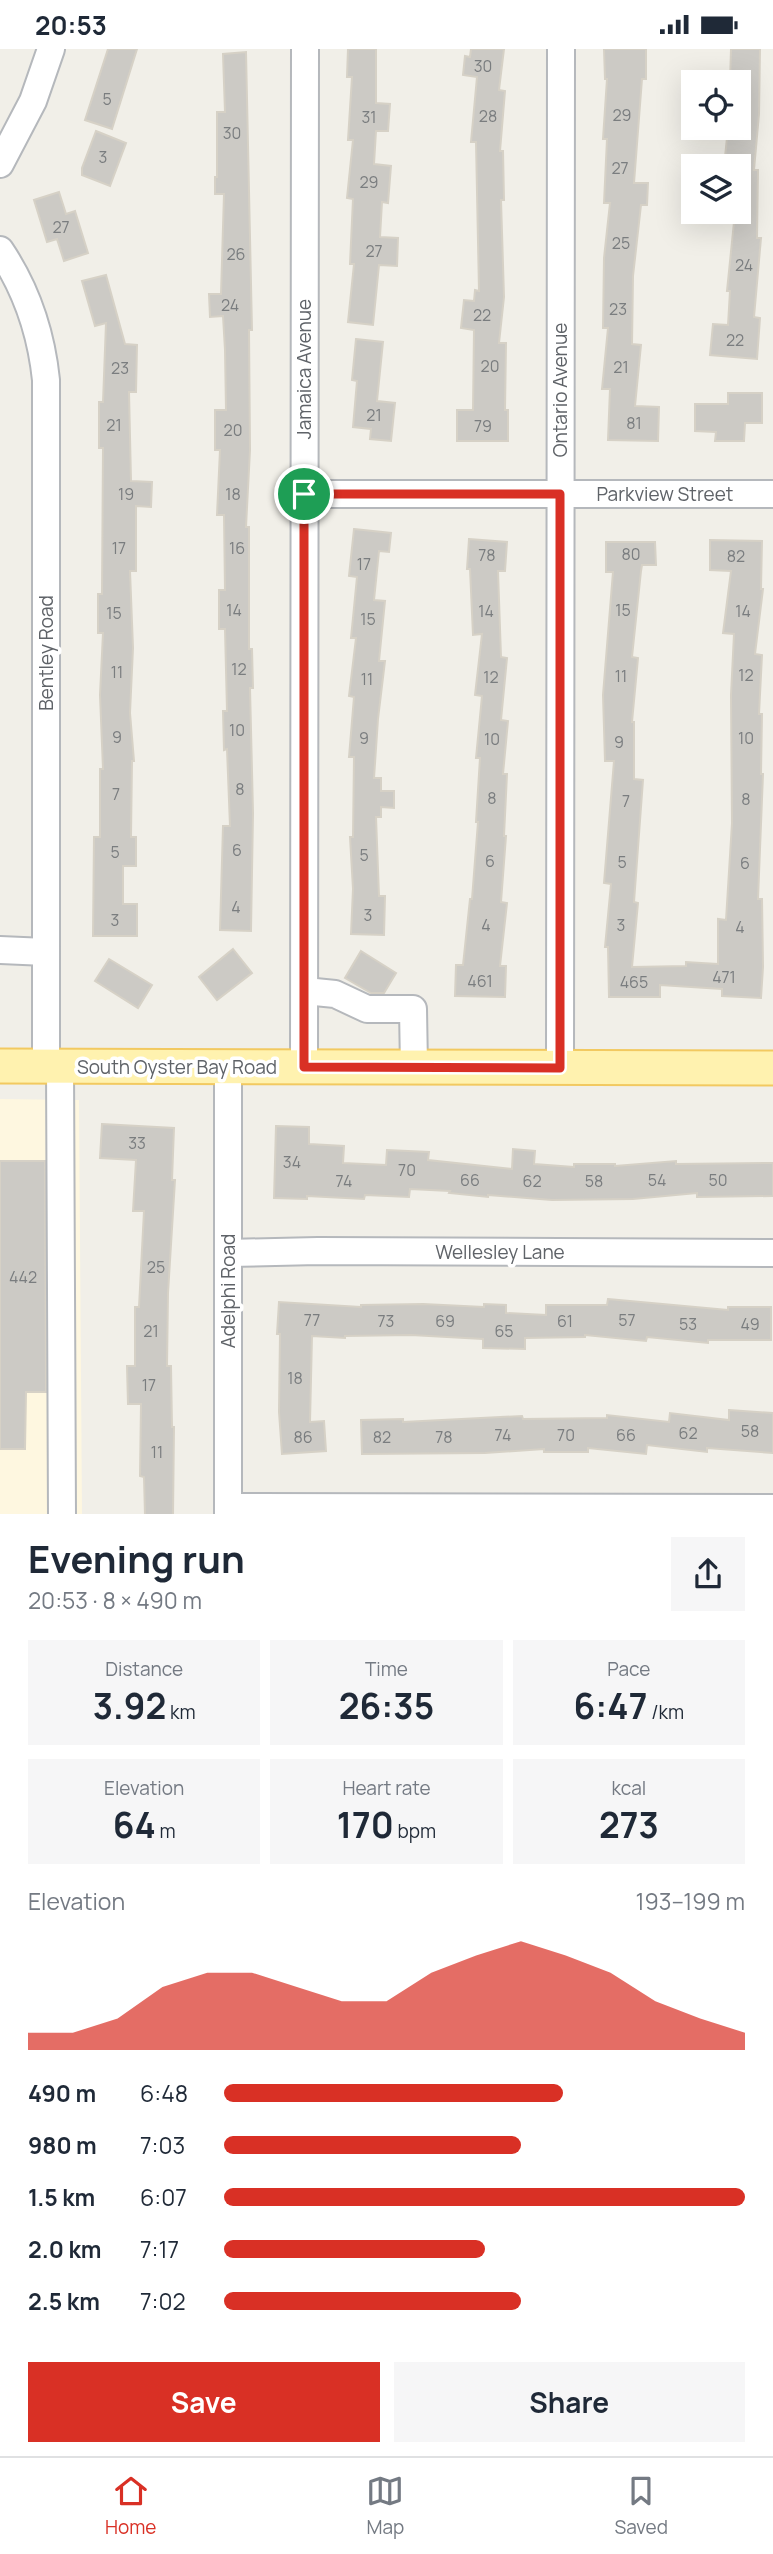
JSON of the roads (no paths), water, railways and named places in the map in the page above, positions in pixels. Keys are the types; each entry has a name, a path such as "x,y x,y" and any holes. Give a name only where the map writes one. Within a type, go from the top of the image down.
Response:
{"main road":[{"name":"South Oyster Bay Road","path":"0,1066 773,1068"}],"street":[{"path":"0,164 33,101 51,49"},
{"name":"Jamaica Avenue","path":"304,1067 305,49"},
{"name":"Ontario Avenue","path":"560,1068 561,49"},
{"name":"Bentley Road","path":"0,250 30,304 43,347 46,380 46,952 53,1066 61,1514"},
{"name":"Parkview Street","path":"304,494 773,494"},
{"path":"0,950 46,952"},
{"path":"305,991 335,994 367,1009 413,1009 414,1067"},
{"name":"Adelphi Road","path":"228,1067 228,1511"},
{"name":"Wellesley Lane","path":"228,1253 773,1253"},
{"path":"228,1511 773,1509"}]}
